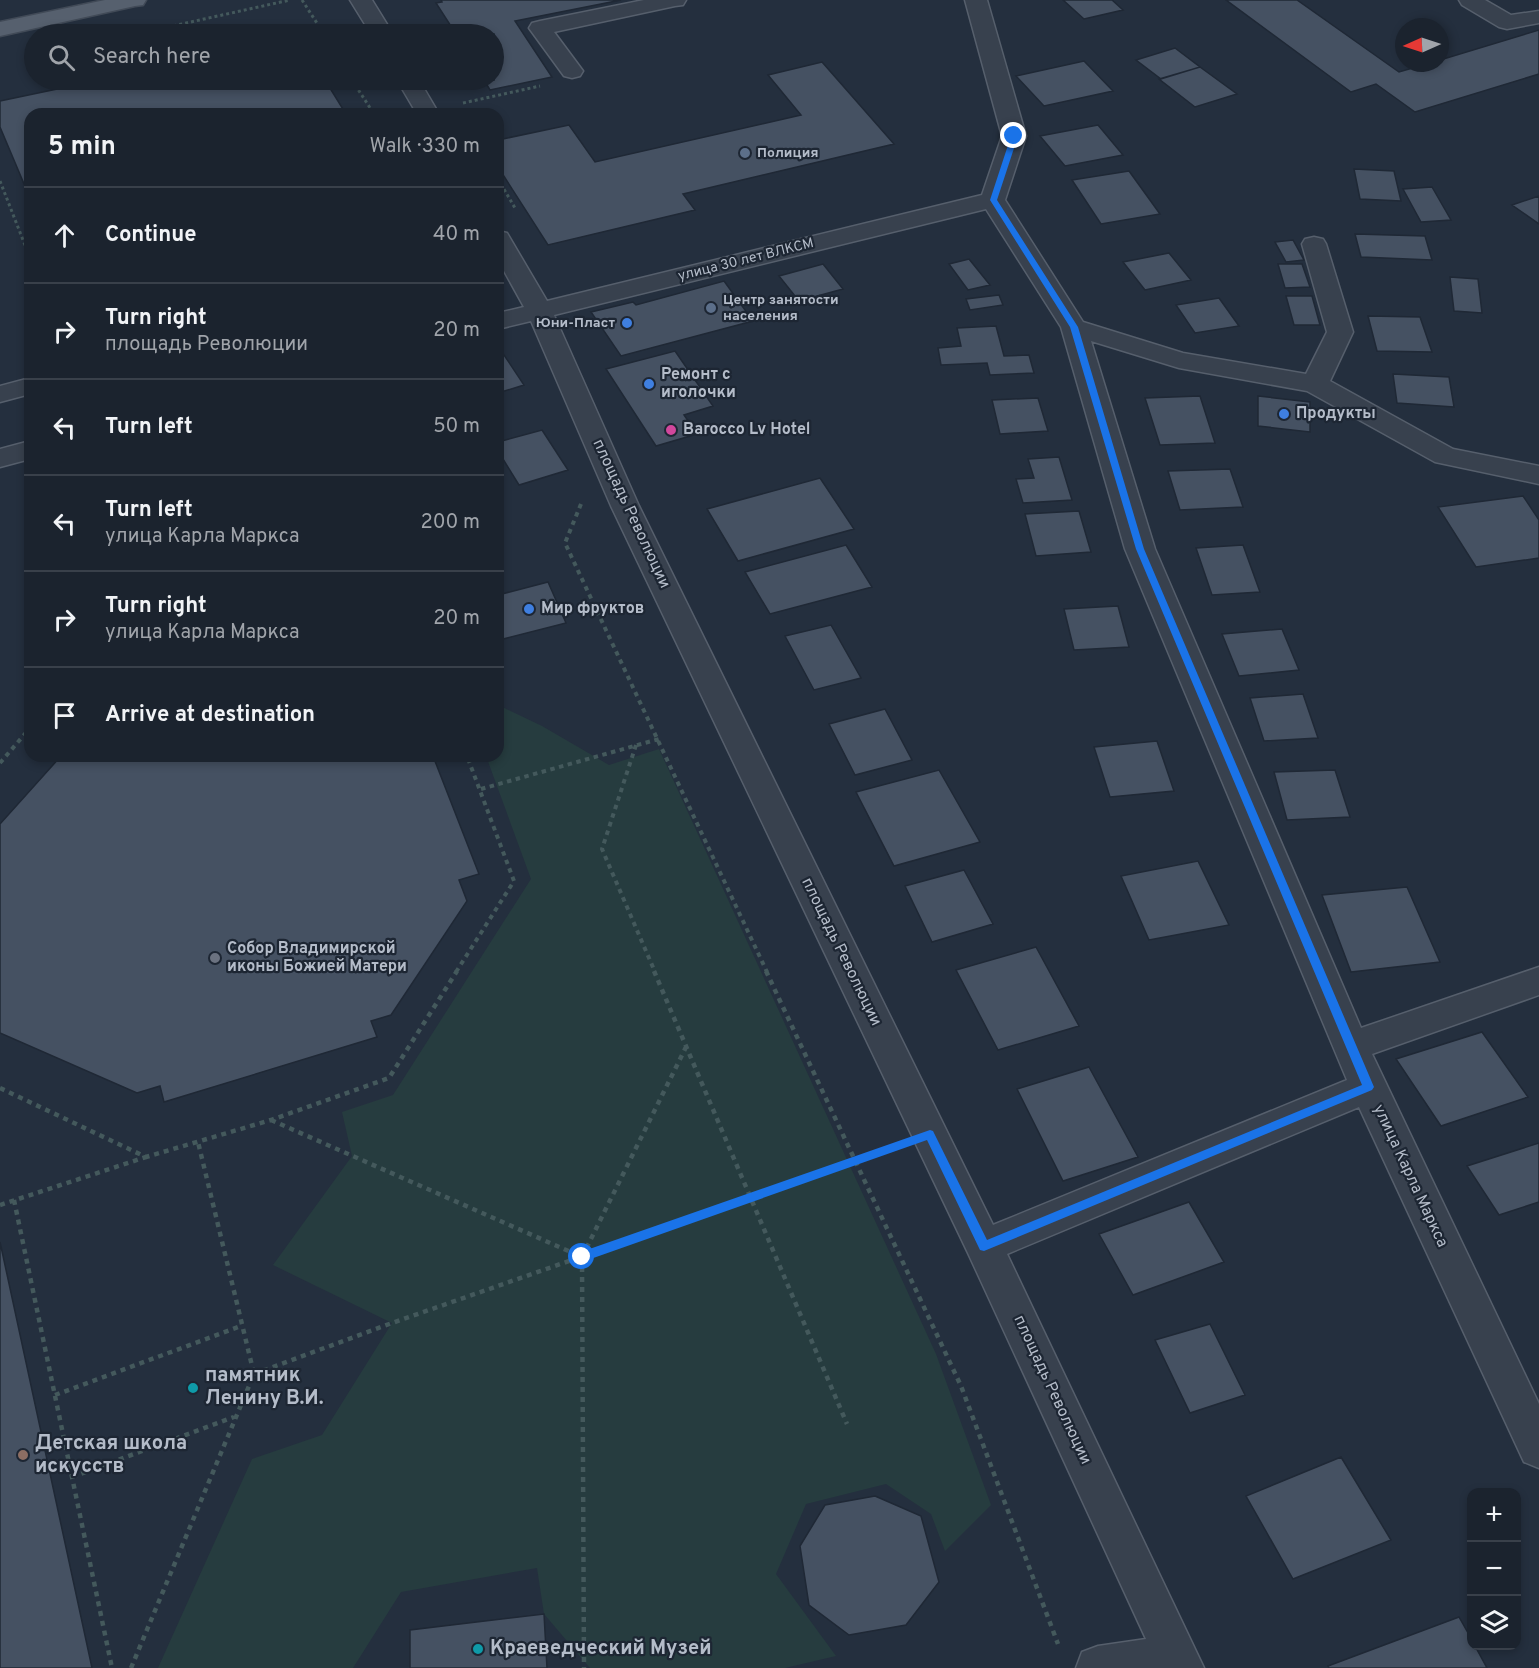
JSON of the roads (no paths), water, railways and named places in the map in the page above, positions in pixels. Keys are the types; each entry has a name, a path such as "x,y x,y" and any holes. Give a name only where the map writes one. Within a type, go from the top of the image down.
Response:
{"main road":[{"path":"0,9 39,0"},
{"path":"0,29 135,0"}],"street":[{"path":"362,0 376,24"},
{"path":"572,71 540,28 675,0"},
{"path":"976,0 1014,136 993,200"},
{"path":"1470,0 1507,22 1539,16"},
{"path":"414,90 424,108"},
{"name":"улица 30 лет ВЛКСМ","path":"504,319 993,200"},
{"name":"улица Карла Маркса","path":"993,200 1074,327 1140,549 1368,1087 1539,1448"},
{"path":"1314,244 1340,332 1315,384"},
{"name":"площадь Революции","path":"508,273 539,310 625,506 984,1246 1179,1663"},
{"path":"1074,327 1179,360 1315,384 1445,456 1539,475"},
{"path":"0,394 24,388"},
{"path":"0,458 24,452"},
{"path":"1351,1046 1539,981"},
{"path":"984,1246 1368,1087"},
{"path":"1098,1668 1179,1663"}],"place":[{"name":"Полиция","path":"745,153"},
{"name":"Центр занятости населения","path":"711,308"},
{"name":"Юни-Пласт","path":"627,323"},
{"name":"Ремонт с иголочки","path":"649,384"},
{"name":"Продукты","path":"1284,414"},
{"name":"Barocco Lv Hotel","path":"671,430"},
{"name":"Мир фруктов","path":"529,609"},
{"name":"Собор Владимирской иконы Божией Матери","path":"215,958"},
{"name":"памятник Ленину В.И.","path":"193,1388"},
{"name":"Детская школа искусств","path":"23,1455"},
{"name":"Краеведческий Музей","path":"478,1649"}]}
